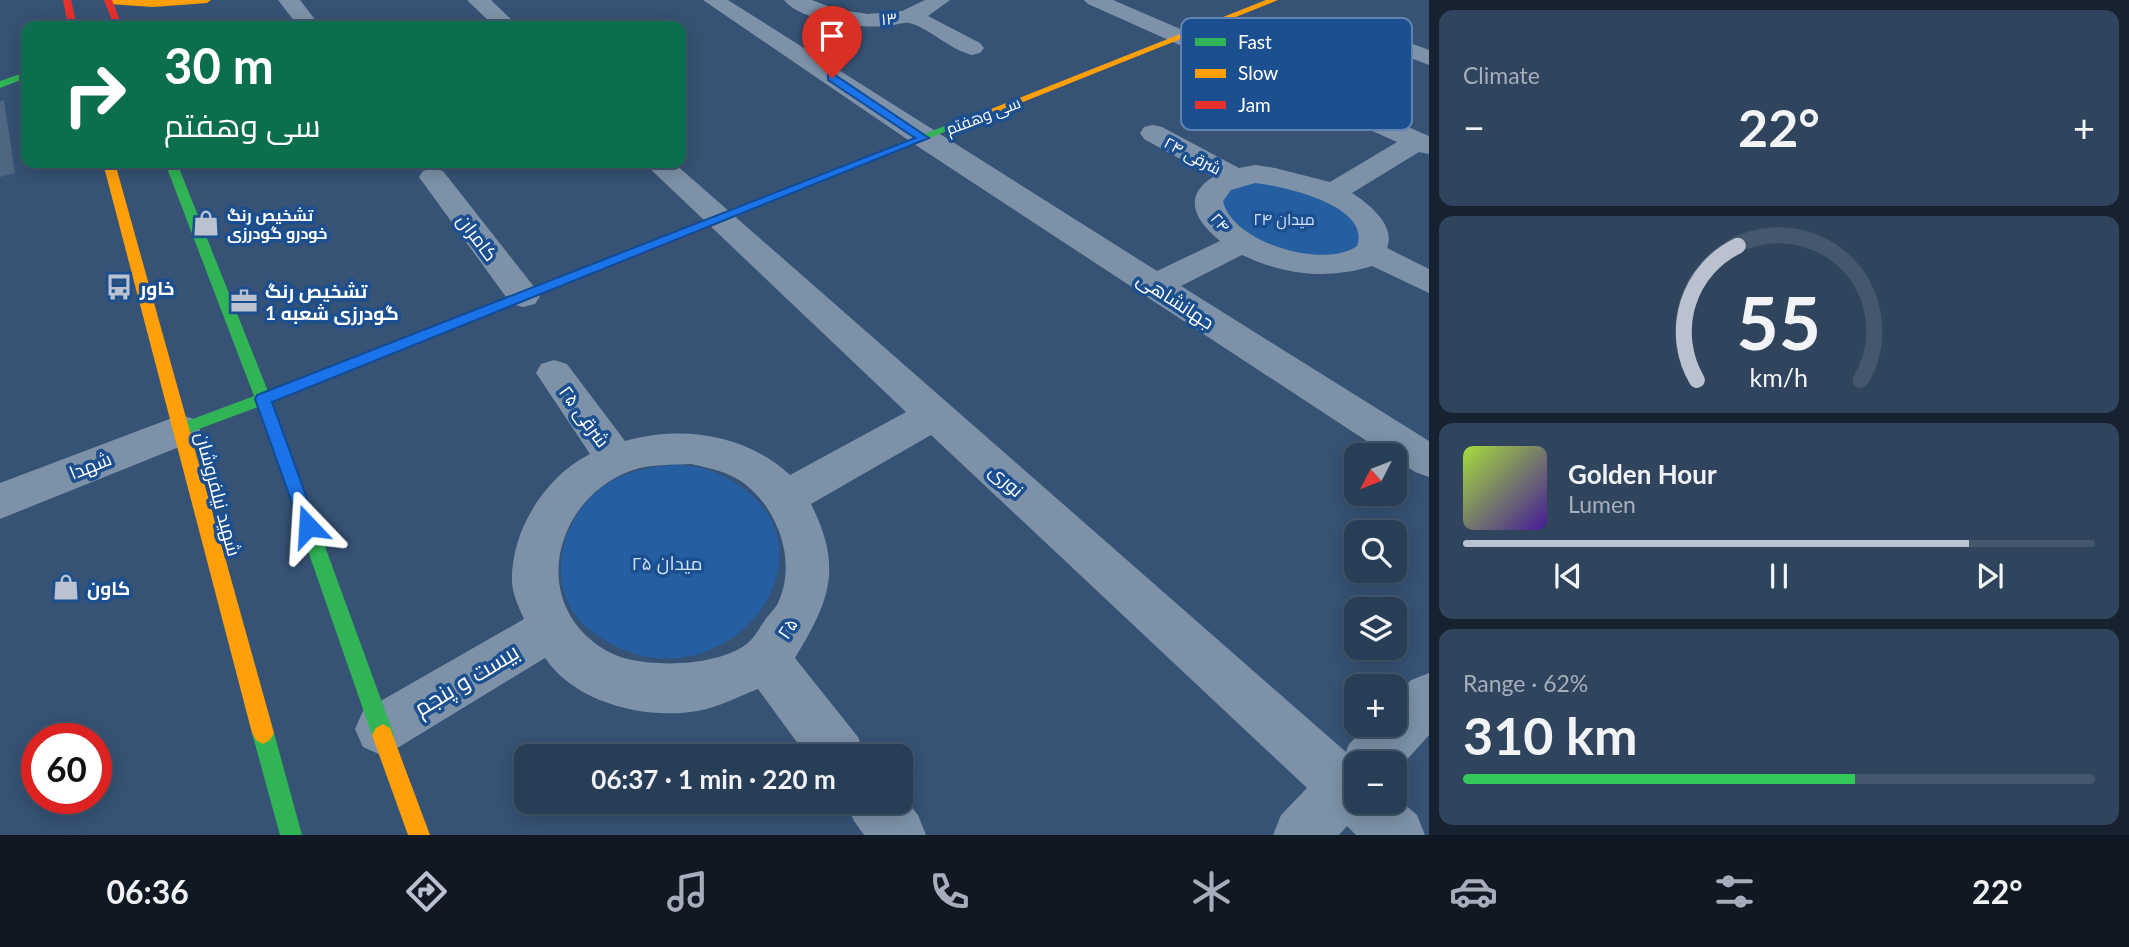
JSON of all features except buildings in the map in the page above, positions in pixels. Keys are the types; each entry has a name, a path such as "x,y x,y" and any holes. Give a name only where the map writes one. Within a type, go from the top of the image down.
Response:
{"main road":[{"path":"66,0 72,21"},
{"path":"116,21 108,1 153,4 207,0"},
{"path":"176,18 224,0"},
{"name":"سی وهفتم","path":"1228,18 1273,0"},
{"name":"سی وهفتم","path":"180,429 263,399 1180,37"},
{"path":"0,85 21,77"},
{"name":"شهید نیلفروشان","path":"110,168 290,835"},
{"path":"173,168 263,399 419,835"}],"street":[{"path":"289,0 305,21"},
{"path":"478,0 501,21"},
{"name":"جهانشاهی","path":"714,0 758,11 923,138 1429,461"},
{"path":"758,11 795,0"},
{"name":"۱۳","path":"795,0 811,9 860,19 910,16 930,8 939,0"},
{"path":"1095,0 1180,37"},
{"path":"910,16 972,48"},
{"path":"1412,51 1429,58"},
{"path":"1391,130 1423,144"},
{"name":"۲۴ شرقی","path":"1153,133 1234,177"},
{"path":"1331,193 1423,144"},
{"name":"نوری","path":"664,168 935,414 1344,774"},
{"path":"1234,177 1255,174 1280,177 1331,193 1365,216 1374,230 1376,242 1371,253 1429,282"},
{"name":"کامران","path":"433,177 523,296"},
{"name":"۲۴","path":"1234,177 1220,182 1210,191 1208,202 1212,215 1224,229 1242,242 1290,261 1316,265 1340,265 1358,261 1371,253"},
{"path":"1155,286 1242,242"},
{"name":"۲۵ شرقی","path":"554,373 616,459"},
{"path":"785,498 935,414"},
{"name":"شهدا","path":"0,501 180,429"},
{"name":"۲۵","path":"691,448 727,456 759,473 785,498 804,532 809,571 799,611 766,659 739,673 696,687 651,689 607,678 572,655 552,628 535,584 538,545 555,508 582,480 616,459 653,449 691,448"},
{"name":"بیست و پنجم","path":"381,729 552,628"},
{"path":"766,659 830,744"},
{"path":"1385,751 1429,698"},
{"path":"1301,835 1344,797"},
{"path":"882,814 898,835"},
{"name":"نوری","path":"1380,814 1397,835"}],"green space":[{"name":"میدان ۲۴","path":"1268,178 1356,213 1364,253 1298,261 1227,227 1217,190"},
{"name":"میدان ۲۵","path":"676,464 712,471 757,500 777,537 777,576 759,612 728,641 687,657 640,655 591,631 575,615 565,595 561,575 562,553 578,512 592,495 625,475"}],"traffic: fast":[{"path":"0,85 21,77"},
{"path":"714,221 971,119"},
{"path":"173,168 263,399 383,735"},
{"path":"180,430 263,399"},
{"path":"263,733 291,835"}],"traffic: slow":[{"path":"109,1 153,4 207,0"},
{"path":"1228,18 1274,0"},
{"path":"971,119 1181,37"},
{"path":"110,168 263,733"},
{"path":"383,735 419,835"}],"traffic: jam":[{"path":"67,0 72,21"},
{"path":"108,0 116,21"},
{"path":"263,399 714,221"}],"place":[{"name":"تشخیص رنگ خودرو گودرزی","path":"206,223"},
{"name":"خاور","path":"119,287"},
{"name":"تشخیص رنگ گودرزی شعبه 1","path":"244,301"},
{"name":"کاون","path":"66,587"}],"route":[{"path":"308,526 263,399 923,138 832,78"}]}
